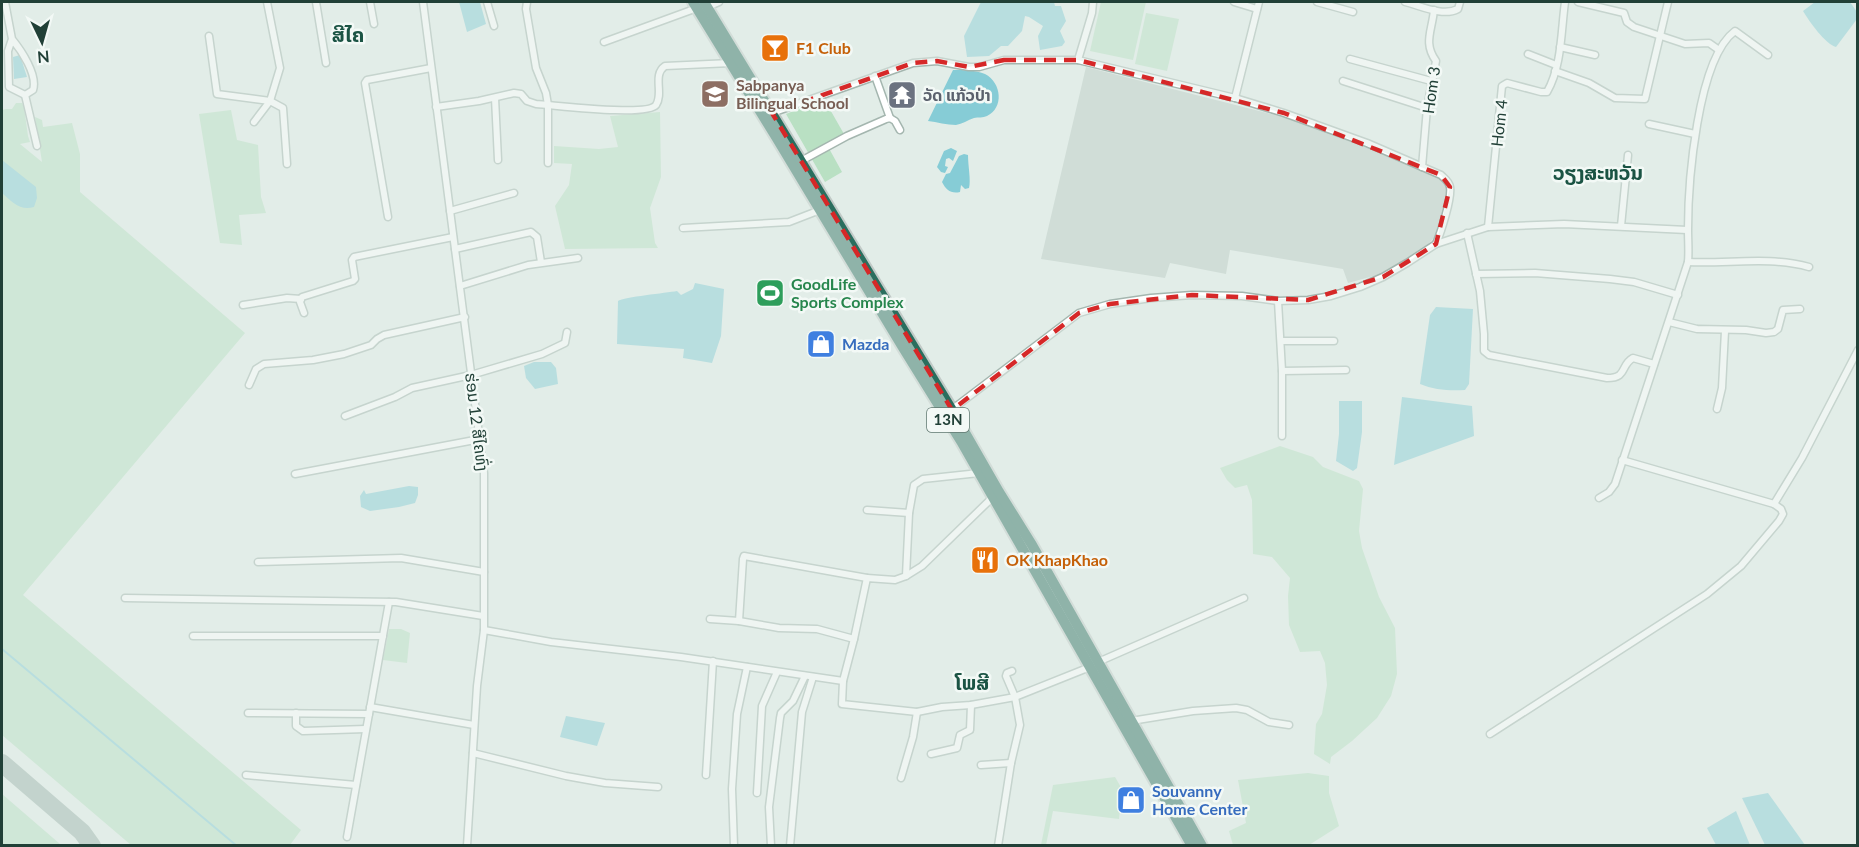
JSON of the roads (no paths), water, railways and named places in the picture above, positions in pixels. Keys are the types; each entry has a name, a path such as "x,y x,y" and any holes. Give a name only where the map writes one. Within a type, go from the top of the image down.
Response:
{"highway":[{"name":"13N","path":"700,6 731,63 820,210 948,413 993,497 1069,620"},
{"name":"13N","path":"700,6 772,113 801,162 1069,620 1192,846"},
{"name":"13N","path":"1094,664 1131,721 1202,846"}],"street":[{"path":"5,2 12,39 8,51 9,87 25,95"},
{"path":"254,122 270,101 280,68 267,2"},
{"path":"316,2 326,63"},
{"path":"370,2 374,24"},
{"name":"ຮ່ອມ 12 ສີໄຄທົ່ງ","path":"423,2 484,473 484,630 474,726 467,846"},
{"path":"487,2 494,26"},
{"path":"527,2 526,9 536,68 548,105 548,163"},
{"path":"604,42 700,6 719,2"},
{"path":"1078,60 1093,2"},
{"path":"1234,2 1258,5 1235,98"},
{"path":"1317,2 1353,12"},
{"path":"1407,2 1434,10 1455,11 1460,2"},
{"name":"Hom 4","path":"1488,227 1502,86 1507,83 1544,93 1549,89 1560,47 1564,2"},
{"path":"1578,2 1624,13 1627,22 1634,27 1660,37 1685,44 1708,43 1719,50"},
{"path":"1528,54 1615,98 1645,99 1668,2"},
{"name":"Hom 3","path":"1422,167 1427,108 1436,61 1428,45 1434,10"},
{"path":"1599,498 1609,492 1615,484 1688,262 1695,134 1719,50 1735,31 1768,55"},
{"path":"209,36 217,94 270,101 284,111 287,164"},
{"path":"12,39 23,52 35,82 33,90 25,95"},
{"path":"1560,47 1595,55"},
{"path":"1350,59 1431,81"},
{"path":"772,113 913,63 937,61 979,67 1004,60 1078,60 1235,98 1367,143 1446,179 1450,188 1443,226 1436,244"},
{"path":"436,107 514,93 521,94 530,103 625,111 650,109 658,102 659,76 661,69 666,66 731,63"},
{"path":"388,216 365,83 367,80 431,69"},
{"path":"875,76 890,118 896,121 900,130"},
{"path":"1343,81 1427,108"},
{"path":"25,95 37,146"},
{"path":"495,98 498,160"},
{"path":"801,162 847,136 890,118"},
{"path":"1649,124 1695,134"},
{"path":"1621,226 1628,155"},
{"path":"450,211 514,194"},
{"path":"683,228 789,222 820,210"},
{"path":"948,413 1078,314 1110,304 1192,295 1242,296 1278,301 1308,300 1331,296 1360,287 1399,268 1436,244 1488,227 1564,224 1688,230"},
{"path":"455,249 531,232 537,237 541,262"},
{"path":"1467,233 1483,320 1484,351 1489,355 1607,378 1616,378 1621,375 1628,361 1633,358 1654,364"},
{"path":"243,304 287,298 301,299 305,295 353,281 355,279 352,260 354,257 453,237"},
{"path":"460,286 541,262 578,258"},
{"path":"1688,262 1774,261 1793,262 1809,267"},
{"path":"1476,274 1535,273 1610,279 1634,282 1678,295"},
{"path":"301,299 304,313"},
{"path":"1269,300 1278,318"},
{"path":"1278,301 1282,371 1282,435"},
{"path":"1669,322 1697,329 1774,332 1780,324 1783,310 1800,309"},
{"path":"249,385 256,369 264,364 313,360 344,354 371,345 384,335 465,317"},
{"path":"1717,409 1722,388 1725,331"},
{"path":"345,416 395,398 412,388 471,375 551,350 565,343 567,332"},
{"path":"1281,341 1334,340"},
{"path":"1774,504 1802,458 1857,350"},
{"path":"1282,371 1346,370"},
{"path":"296,474 480,439"},
{"path":"1490,734 1707,594 1741,566 1783,514 1781,509 1774,504 1622,460"},
{"path":"906,576 909,513 914,485 923,479 979,473"},
{"path":"739,621 744,556 867,578 895,580 922,566 993,497"},
{"path":"867,510 909,513"},
{"path":"258,562 401,558 484,572"},
{"path":"867,578 843,681 841,702 844,705 917,712 1015,697 1244,598"},
{"path":"125,598 389,602 483,616"},
{"path":"347,837 389,602"},
{"path":"710,619 772,627 817,629 854,639"},
{"path":"484,630 551,642 713,661 843,681"},
{"path":"193,636 383,636"},
{"path":"706,775 713,661"},
{"path":"734,846 732,789 736,725 747,667"},
{"path":"998,846 1011,763 1020,725 1015,697 1006,676 1006,673 1011,671"},
{"path":"757,793 762,706 777,672"},
{"path":"771,846 769,807 781,713 793,701 805,676"},
{"path":"790,846 802,712 813,677"},
{"path":"932,754 957,748 960,735 970,730 971,705"},
{"path":"1131,721 1193,711 1236,708 1246,710 1269,722 1289,725"},
{"path":"248,713 370,710 474,726"},
{"path":"901,778 913,737 917,712"},
{"path":"296,713 296,726 303,731 366,729"},
{"path":"473,753 576,778 605,783 658,787"},
{"path":"981,765 1011,763"},
{"path":"246,775 356,785"}],"water":[{"path":"459,2 480,2 486,24 467,32"},
{"path":"981,2 1054,2 1055,6 1061,6 1066,21 1060,31 1065,42 1062,46 1040,50 1038,36 1043,26 1025,16 1022,31 1008,46 1001,46 989,56 967,57 964,36"},
{"path":"1815,2 1850,2 1857,12 1857,19 1836,47 1822,37 1803,11"},
{"path":"20,55 27,77 14,79 13,57"},
{"path":"953,70 969,70 991,78 999,95 992,112 985,117 974,118 956,125 928,121"},
{"path":"951,148 957,151 953,161 946,159 945,166 948,167 945,173 941,172 937,167 944,151"},
{"path":"968,155 969,188 965,189 961,185 960,192 951,192 942,182 959,156"},
{"path":"2,160 36,187 37,198 34,207 20,207 2,193"},
{"path":"695,283 724,289 721,336 712,363 683,358 684,349 617,344 618,301 677,291 681,295 693,289"},
{"path":"1436,307 1473,309 1469,384 1465,390 1442,390 1420,384 1430,315"},
{"path":"534,362 551,362 556,368 558,384 535,389 526,378 524,366"},
{"path":"1402,397 1472,406 1474,436 1394,465"},
{"path":"1339,401 1362,401 1362,432 1357,468 1353,471 1336,461"},
{"path":"409,486 418,487 415,503 370,511 361,507 360,496 364,490 366,494"},
{"path":"566,716 605,723 597,746 560,737"},
{"path":"1768,793 1805,845 1765,845 1742,798"},
{"path":"1736,811 1750,845 1716,845 1707,828"}],"waterway":[{"path":"2,649 237,846"}],"place":[{"name":"F1 Club","path":"775,48"},
{"name":"Sabpanya Bilingual School","path":"715,94"},
{"name":"ວັດ ແກ້ວປ່າ","path":"902,95"},
{"name":"GoodLife Sports Complex","path":"770,293"},
{"name":"Mazda","path":"821,344"},
{"name":"OK KhapKhao","path":"985,560"},
{"name":"Souvanny Home Center","path":"1131,800"}],"district":[{"name":"ສີໄຄ","path":"348,35"},
{"name":"ວຽງສະຫວັນ","path":"1598,173"},
{"name":"ໂພສີ","path":"972,683"}]}
